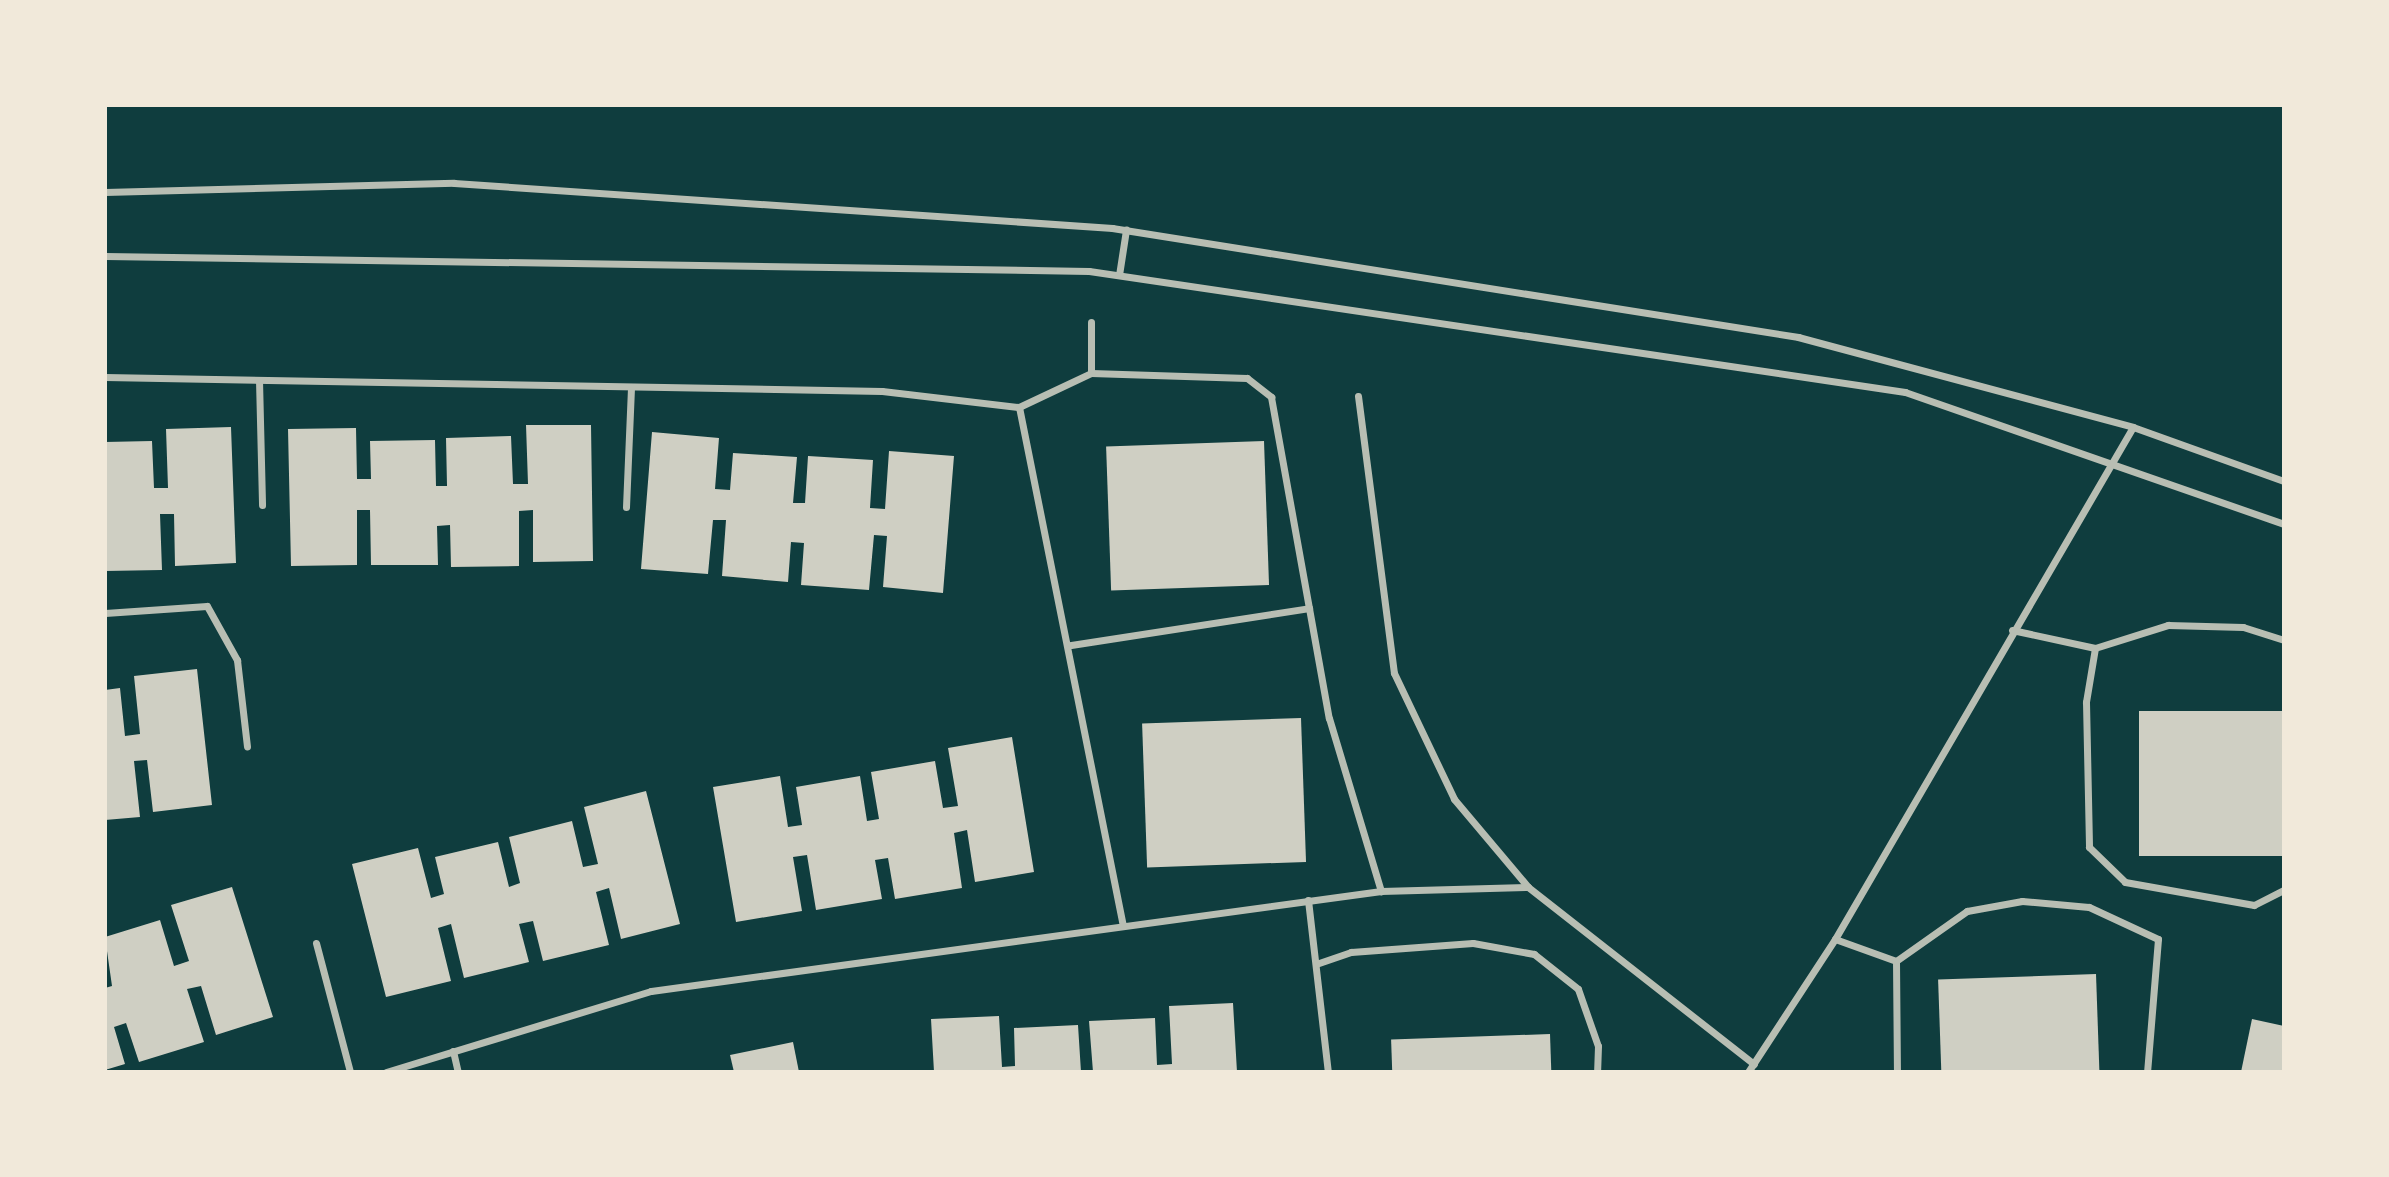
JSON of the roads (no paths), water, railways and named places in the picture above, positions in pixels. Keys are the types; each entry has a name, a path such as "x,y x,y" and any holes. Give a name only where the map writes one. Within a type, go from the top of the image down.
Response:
{"street":[{"path":"105,192 454,183 1126,230 1798,337 2133,426 2284,481"},
{"path":"1119,275 1126,230"},
{"path":"105,256 668,261 1119,275 1905,392 2284,524"},
{"path":"1090,322 1090,373"},
{"path":"105,377 882,391 1019,407 1090,373 1247,378 1261,385 1276,409 1329,718 1381,891"},
{"path":"259,380 262,505"},
{"path":"626,507 631,387"},
{"path":"1358,396 1394,673 1454,799 1528,887 1754,1064"},
{"path":"1019,407 1071,645 1123,926"},
{"path":"1748,1072 1835,939 2012,630 2114,464 2133,426"},
{"path":"105,613 207,606 237,660 247,746"},
{"path":"1071,645 1309,608"},
{"path":"2012,630 2095,648 2168,625 2243,627 2284,639"},
{"path":"2095,648 2086,702 2089,847 2125,882 2255,905 2284,890"},
{"path":"386,1072 652,991 1381,891 1528,887"},
{"path":"1308,900 1328,1072"},
{"path":"1896,961 1967,911 2022,901 2089,907 2158,939 2147,1072"},
{"path":"1835,939 1896,961"},
{"path":"316,943 351,1072"},
{"path":"1316,964 1351,952 1473,943 1534,954 1578,989 1598,1045 1597,1072"},
{"path":"1896,961 1897,1072"},
{"path":"453,1051 458,1072"}]}
